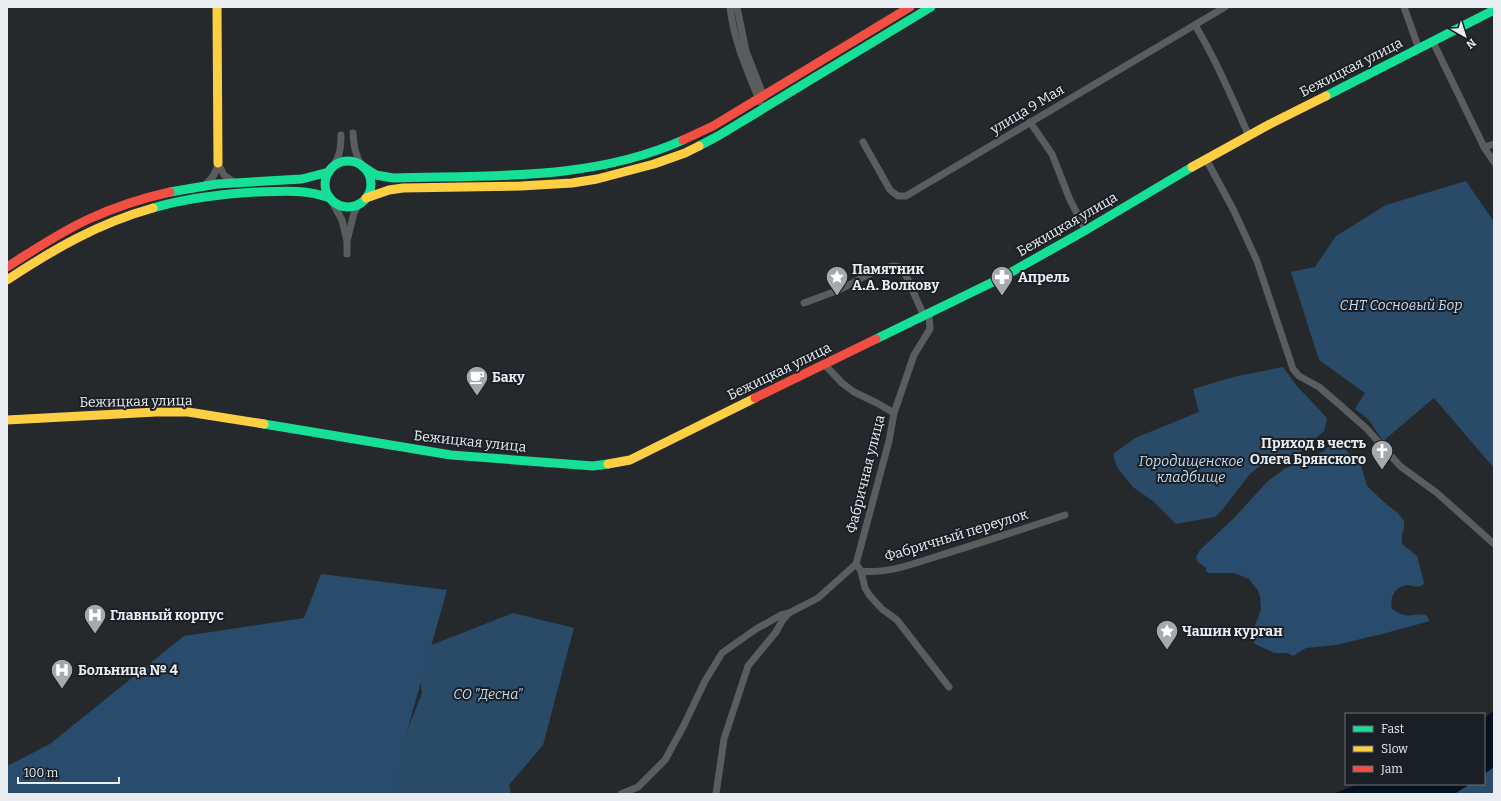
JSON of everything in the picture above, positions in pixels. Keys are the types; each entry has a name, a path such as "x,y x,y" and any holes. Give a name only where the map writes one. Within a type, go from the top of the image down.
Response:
{"main road":[{"path":"216,7 218,163"},
{"path":"7,267 61,233 110,210 148,198 204,186 234,182 313,178 328,172 340,162 356,162 376,175 393,178 533,175 595,168 651,154 712,126 762,98 910,7"},
{"path":"328,172 325,185 326,192 330,198 340,206 347,207 389,190 403,188 521,186 572,183 597,179 654,164 685,153 718,136 932,7"},
{"name":"Бежицкая улица","path":"7,420 156,412 188,412 451,455 593,466 630,460 824,364 999,280 1206,159 1494,10"},
{"path":"362,166 370,178 371,185 369,192 363,201"},
{"path":"7,280 66,243 92,230 122,217 176,201 228,193 298,191 310,191 330,198"}],"street":[{"path":"730,7 736,42 762,98"},
{"path":"737,7 746,51 766,108"},
{"name":"улица 9 Мая","path":"863,142 890,190 898,196 906,196 1225,7"},
{"path":"1404,7 1419,49"},
{"path":"1195,25 1217,65 1249,136"},
{"path":"1433,42 1484,147 1494,162"},
{"path":"1030,122 1052,154 1070,200 1086,230"},
{"path":"354,133 354,147 356,155 362,166"},
{"path":"328,172 340,156 341,135"},
{"path":"1484,147 1494,144"},
{"path":"1206,159 1233,209 1257,261 1293,369 1299,376 1319,387 1340,404 1367,429 1400,466 1437,493 1494,544"},
{"path":"218,163 224,175 234,182"},
{"path":"204,186 215,175 218,163"},
{"path":"330,198 342,220 347,241"},
{"path":"346,254 347,241 354,213 363,201"},
{"path":"804,303 839,290 879,269 894,266 899,267 904,271 927,315"},
{"name":"Фабричная улица","path":"856,564 894,413 914,355 930,329 927,315"},
{"path":"824,364 842,383 854,392 894,413"},
{"name":"Фабричный переулок","path":"861,572 873,573 896,569 990,541 1065,514"},
{"path":"621,794 638,787 665,760 705,681 722,653 756,629 781,615 789,613 818,598 856,564 861,572 865,588 870,596 882,609 897,620 949,687"},
{"path":"716,794 724,739 748,666 789,613"}],"green space":[{"name":"СНТ Сосновый Бор","path":"1466,181 1494,222 1494,468 1434,398 1383,441 1368,419 1355,409 1365,393 1319,360 1291,272 1315,267 1336,236 1386,205"},
{"name":"Городищенское кладбище","path":"1283,367 1296,385 1327,418 1324,431 1300,452 1273,460 1257,468 1249,475 1215,517 1176,524 1154,502 1133,487 1117,467 1113,454 1135,438 1199,412 1193,389 1237,376"},
{"name":"СО \"Десна\"","path":"513,613 574,628 543,745 509,785 511,794 386,794 389,777 422,693 416,651"}],"shaded area":[{"path":"1337,440 1350,455 1356,458 1361,465 1367,486 1398,513 1404,521 1402,544 1417,556 1424,583 1420,587 1407,585 1396,590 1391,601 1392,609 1406,615 1426,615 1430,621 1336,645 1306,648 1293,656 1288,653 1274,653 1255,644 1253,639 1253,631 1261,609 1260,596 1257,589 1249,579 1234,573 1209,573 1206,571 1206,568 1198,562 1196,557 1200,550 1234,518 1267,482 1284,469 1324,451 1332,442"},
{"path":"321,574 447,590 402,749 397,794 7,794 7,766 50,744 184,636 304,618"},
{"path":"1494,711 1494,767 1485,773 1485,717"},
{"path":"1494,767 1494,794 1454,794 1468,785 1485,785 1485,773"},
{"path":"1356,785 1468,785 1454,794 1333,794"}],"traffic: fast":[{"path":"699,146 931,7"},
{"path":"1326,96 1494,10"},
{"path":"362,166 376,175 393,178 541,173 613,163 648,153 683,140"},
{"path":"348,161 361,165 367,171 371,184 367,197 361,203 348,207 335,203 329,197 325,184 329,171 335,165 348,161"},
{"path":"876,339 999,279 1086,230 1192,167"},
{"path":"170,192 217,184 302,179 329,172"},
{"path":"153,208 205,197 257,192 303,192 330,198"},
{"path":"264,424 451,455 593,466 608,464"}],"traffic: slow":[{"path":"217,7 218,163"},
{"path":"1192,167 1270,124 1326,96"},
{"path":"366,198 389,190 403,188 521,186 572,183 597,179 654,164 685,153 699,146"},
{"path":"7,280 42,258 95,229 153,208"},
{"path":"608,464 630,460 755,398"},
{"path":"7,420 156,412 188,412 264,424"}],"traffic: jam":[{"path":"683,140 713,126 910,7"},
{"path":"7,267 57,235 78,224 129,203 170,192"},
{"path":"755,398 876,339"}],"place":[{"name":"Памятник А.А. Волкову","path":"837,296"},
{"name":"Апрель","path":"1002,296"},
{"name":"Баку","path":"477,396"},
{"name":"Приход в честь Олега Брянского","path":"1382,470"},
{"name":"Главный корпус","path":"95,634"},
{"name":"Чашин курган","path":"1167,650"},
{"name":"Больница № 4","path":"62,690"}]}
